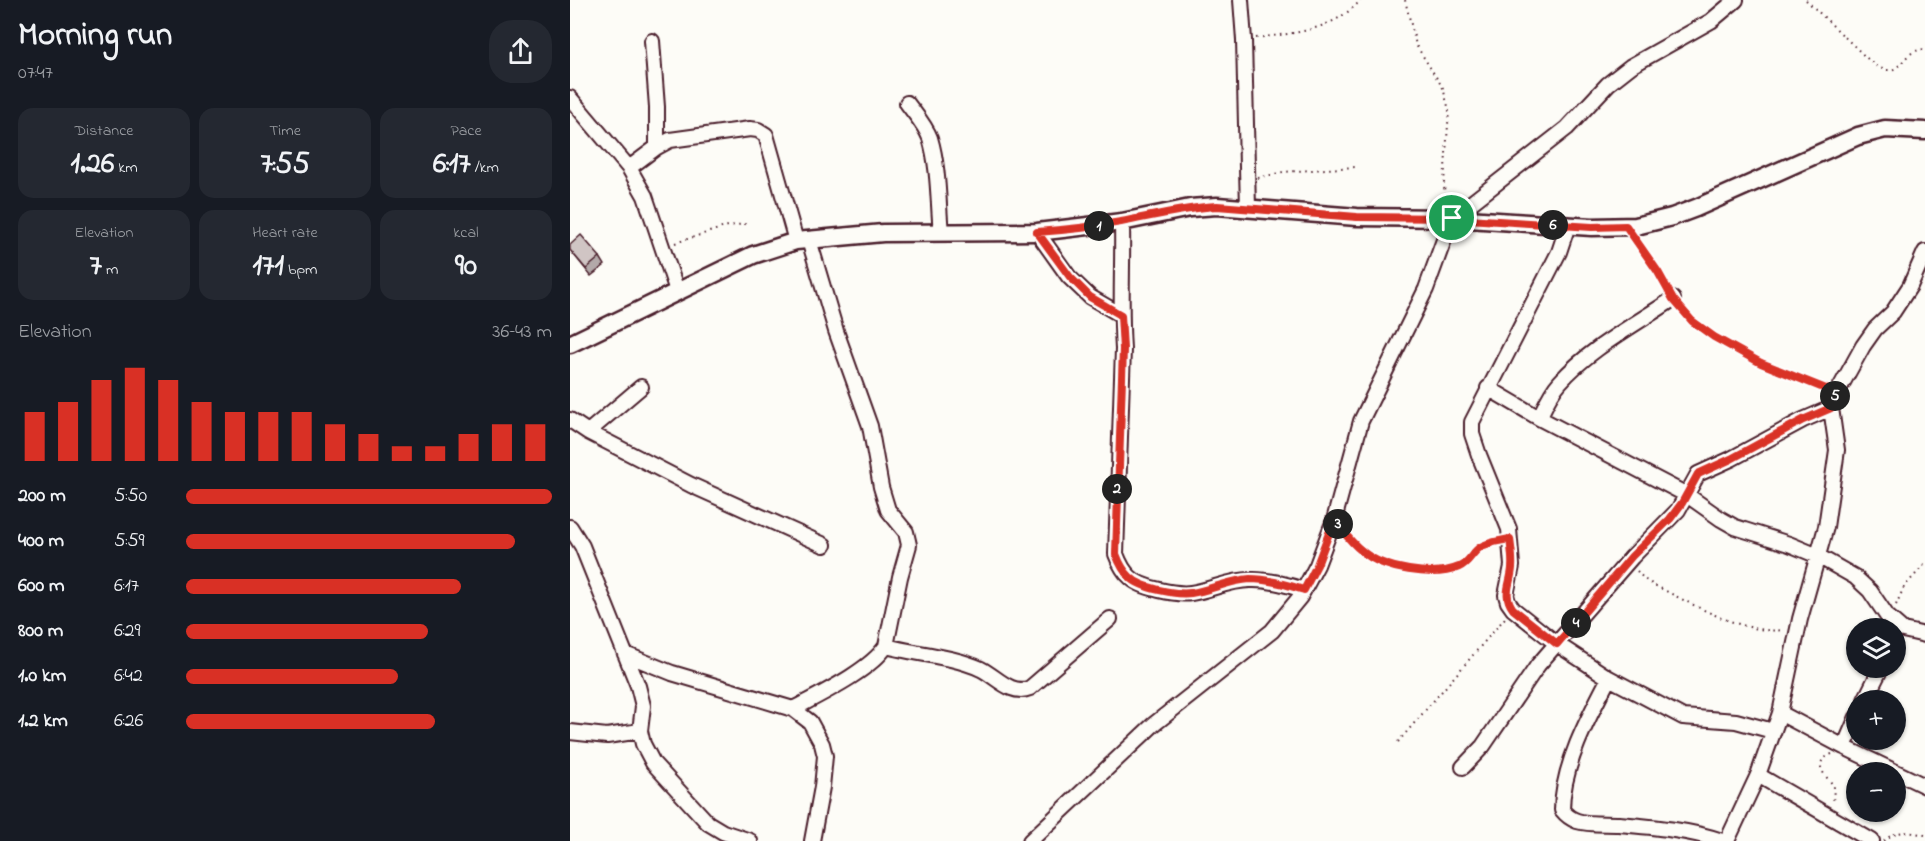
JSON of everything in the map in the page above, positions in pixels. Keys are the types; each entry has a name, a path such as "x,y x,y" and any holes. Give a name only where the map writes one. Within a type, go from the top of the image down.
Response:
{"main road":[{"path":"570,344 753,255 802,241 883,233 1037,232 1084,228 1190,208 1217,206 1357,217 1449,218 1592,227 1636,226 1696,208 1858,136 1885,129 1925,131"}],"street":[{"path":"1241,0 1248,209"},
{"path":"1030,841 1153,725 1272,631 1300,597 1317,565 1334,520 1361,421 1426,289 1449,218 1567,128 1608,84 1630,66 1711,21 1736,0"},
{"path":"652,41 657,107 657,147"},
{"path":"570,98 629,168 645,196 677,291"},
{"path":"907,103 930,137 941,232"},
{"path":"629,168 670,140 750,129 766,135 870,426 881,487 888,510 906,532 909,545 886,646 881,654 871,663 793,709"},
{"path":"1122,222 1123,349 1116,554 1119,564 1131,579 1169,592 1190,594 1249,579 1285,584 1304,590"},
{"path":"1568,225 1559,252 1472,422 1472,434 1486,475 1505,517 1510,539 1512,566 1506,595 1508,602 1513,609 1557,644 1609,678 1683,717 1736,721 1773,731"},
{"path":"1037,232 1070,277 1090,297 1121,315"},
{"path":"1727,841 1758,775 1780,713 1798,630 1826,527 1837,450 1831,408 1836,393 1863,346 1875,329 1893,312 1911,286 1925,252"},
{"path":"1539,418 1559,382 1589,355 1673,299"},
{"path":"588,432 642,387"},
{"path":"1488,388 1539,418 1687,495 1735,527 1818,556 1855,577 1870,591 1887,616"},
{"path":"1463,766 1483,746 1538,665 1632,556 1670,519 1698,474 1831,408"},
{"path":"570,420 588,432 691,485 824,544"},
{"path":"570,527 582,546 638,686 643,706 640,732 653,764 708,823 723,832 750,841"},
{"path":"886,646 972,666 988,673 1009,687 1024,691 1110,619"},
{"path":"1906,636 1925,635"},
{"path":"625,654 672,673 793,709 810,722 822,744 825,756 812,841"},
{"path":"1609,678 1590,713 1578,744 1567,777 1562,810 1567,816 1579,822 1675,830 1702,834 1722,841"},
{"path":"1780,713 1925,786"},
{"path":"570,732 607,736 640,732"},
{"path":"1844,747 1846,742"},
{"path":"1758,775 1872,841"}],"path":[{"path":"1244,40 1288,34 1333,23 1349,13 1361,0"},
{"path":"1405,0 1416,45 1443,88 1449,110 1444,183 1449,218"},
{"path":"1806,0 1882,69 1890,72 1896,69 1911,52 1925,49"},
{"path":"1247,181 1283,172 1355,167"},
{"path":"664,247 728,226 746,224"},
{"path":"1626,226 1658,272 1673,299 1692,321 1714,337 1761,363 1836,393"},
{"path":"1334,520 1362,552 1377,561 1399,568 1416,570 1451,570 1466,563 1480,547 1510,539"},
{"path":"1632,556 1638,572 1644,579 1689,602 1752,627 1773,632 1798,630"},
{"path":"1887,616 1895,608 1904,587 1925,564"},
{"path":"1398,742 1513,609"},
{"path":"1832,819 1834,786 1823,774 1822,764 1827,755 1838,753 1844,747"},
{"path":"1884,841 1899,832 1925,835"}],"building":[{"path":"581,235 600,257 586,269 570,250 570,245"}],"route":[{"path":"1217,206 1357,217 1452,218 1592,227 1626,226 1658,272 1673,299 1692,321 1714,337 1761,363 1836,393 1831,408 1698,474 1678,510 1632,556 1557,644 1513,609 1508,602 1506,595 1512,566 1510,539 1480,547 1466,563 1451,570 1416,570 1399,568 1377,561 1362,552 1334,520 1317,565 1304,590 1285,584 1249,579 1190,594 1169,592 1131,579 1119,564 1116,554 1123,349 1121,315 1090,297 1070,277 1037,232 1084,228 1190,208 1217,206"}]}
